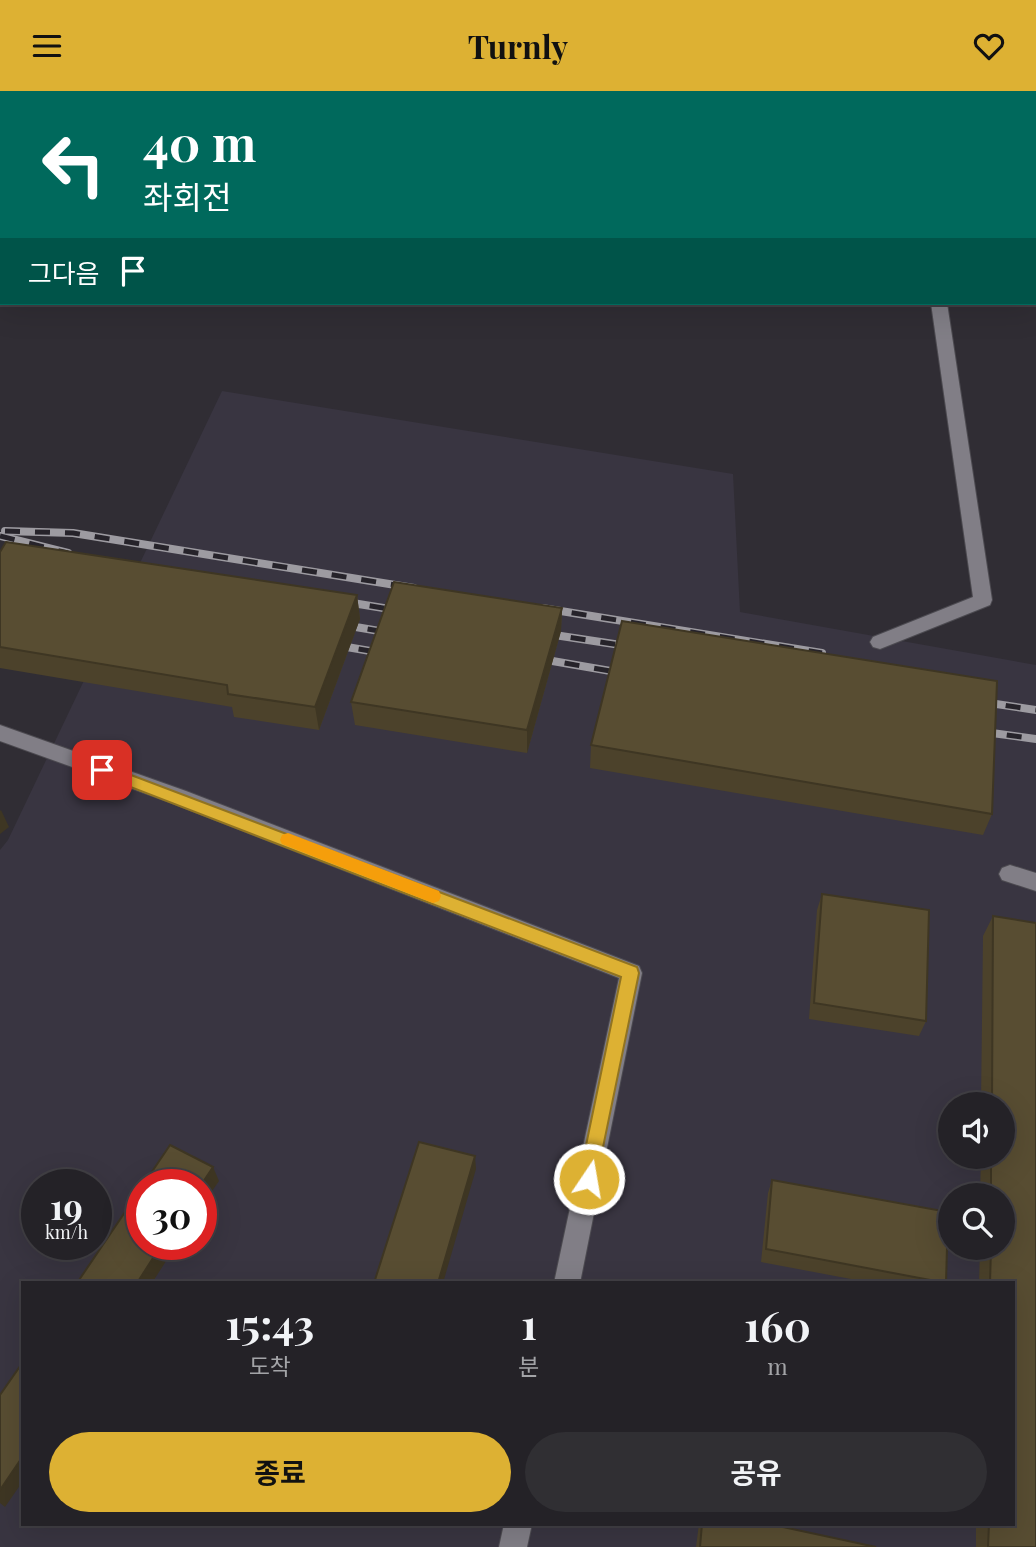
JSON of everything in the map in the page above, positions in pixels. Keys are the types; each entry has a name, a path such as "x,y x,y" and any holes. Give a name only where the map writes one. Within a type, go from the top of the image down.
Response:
{"street":[{"path":"880,642 983,600 939,305"},
{"path":"0,733 179,797 631,973 567,1281"},
{"path":"1010,874 1036,882"},
{"path":"513,1547 518,1526"}],"shaded area":[{"path":"222,391 733,474 740,612 1036,665 1036,1547 0,1547 0,850 8,840"}],"building":[{"path":"6,542 357,595 315,707 228,694 227,685 0,647 0,552"},
{"path":"394,582 562,608 527,730 351,702"},
{"path":"622,621 997,681 992,814 591,745"},
{"path":"822,894 929,910 926,1021 814,1003"},
{"path":"993,916 1036,923 1036,1547 988,1547 989,1526 1015,1526 1015,1281 990,1281 991,1260 1015,1260 1015,1183 991,1183 991,1169 1015,1169 1015,1092 992,1092"},
{"path":"419,1142 475,1156 439,1281 375,1281"},
{"path":"170,1145 213,1167 212,1169 154,1169"},
{"path":"772,1180 938,1210 938,1260 947,1260 946,1281 766,1249"},
{"path":"126,1211 126,1260 152,1260 138,1281 78,1281 93,1260 112,1260 112,1231"},
{"path":"21,1365 21,1459 0,1490 0,1395"},
{"path":"702,1526 778,1526 876,1547 700,1547"}],"railway":[{"path":"5,531 73,533 414,588"},
{"path":"0,536 68,553"},
{"path":"340,601 402,611"},
{"path":"542,608 822,653"},
{"path":"338,624 397,634"},
{"path":"541,633 634,647"},
{"path":"329,644 388,654"},
{"path":"535,658 628,674"},
{"path":"976,701 1036,710"},
{"path":"977,731 1036,739"}],"slow traffic":[{"path":"288,840 433,896"}],"route":[{"path":"102,770 179,797 631,973 589,1179"}]}
